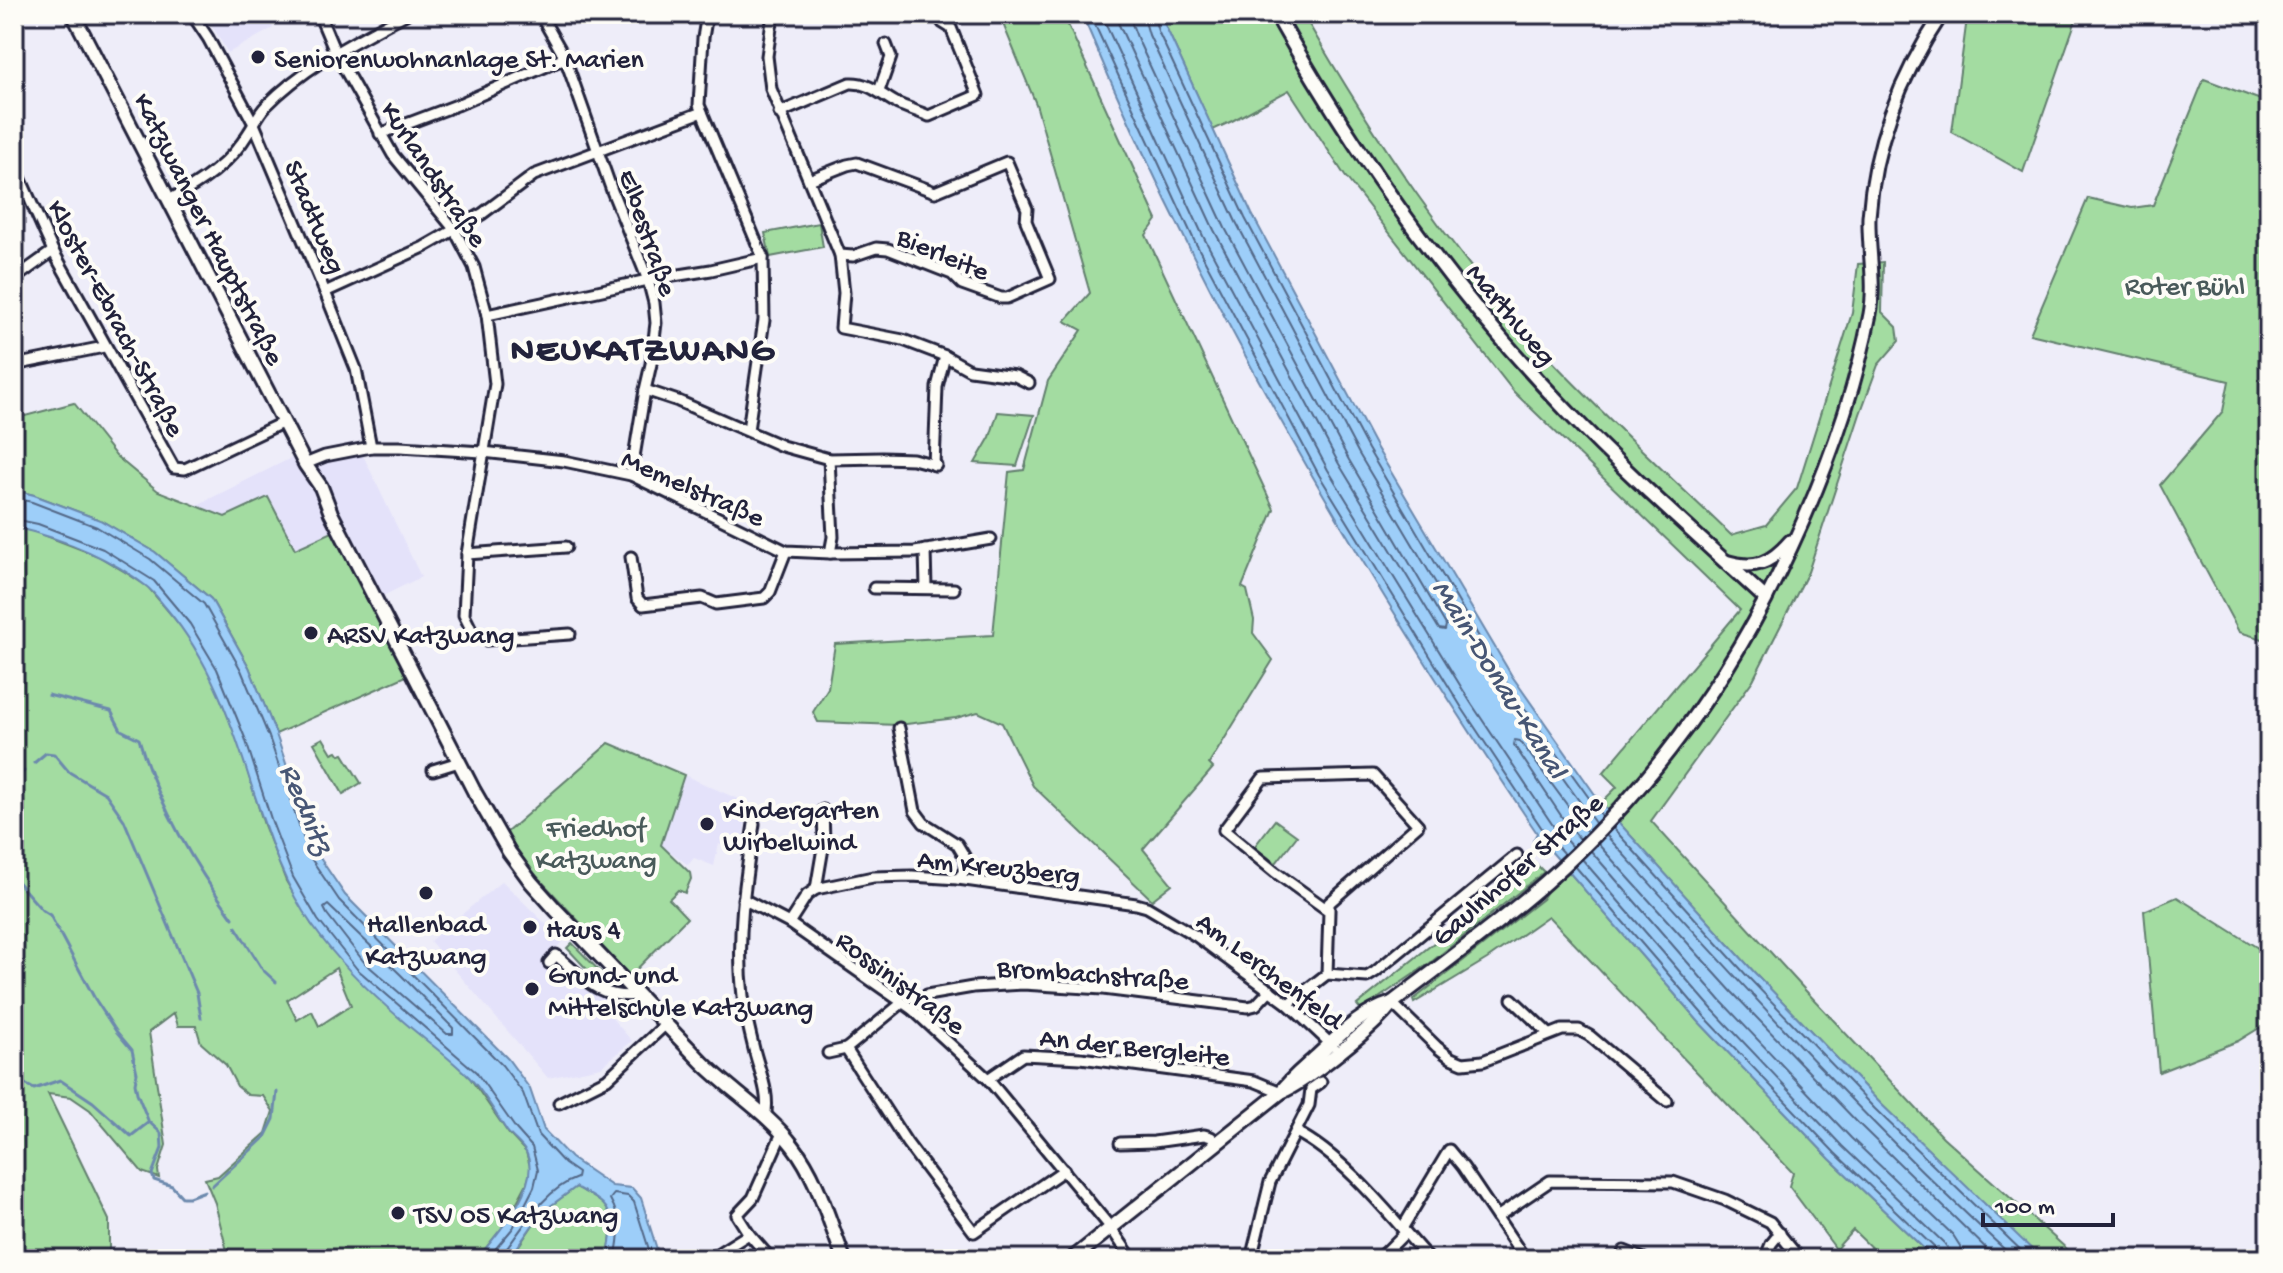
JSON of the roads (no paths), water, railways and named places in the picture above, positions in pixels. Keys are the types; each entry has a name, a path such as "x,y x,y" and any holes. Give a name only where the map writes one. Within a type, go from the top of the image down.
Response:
{"main road":[{"name":"Katzwanger Hauptstraße","path":"73,14 284,422 314,490 331,513 497,832 523,872 556,910 724,1084 782,1133 804,1162 844,1259"},
{"name":"Marthweg","path":"1276,14 1363,157 1482,316 1585,429 1766,599"},
{"name":"Gaulnhofer Straße","path":"1072,1259 1281,1092 1289,1080 1335,1047 1341,1032 1376,1008 1392,1003 1528,897 1587,844 1670,750 1712,689 1766,599"}],"street":[{"name":"Stadtweg","path":"192,14 254,124 325,292 356,369 371,447"},
{"name":"Kurlandstraße","path":"319,14 335,52 380,134 410,177 454,229 474,267 487,315 495,384 467,554 464,615 472,631 486,640 570,634"},
{"path":"169,200 215,172 242,142 265,107 312,66 406,14"},
{"name":"Elbestraße","path":"540,14 565,58 654,303 656,323 651,364 631,475"},
{"path":"707,14 699,105 763,258 764,320 748,430"},
{"path":"773,14 768,70 771,89 840,255 844,293 841,328 903,340 945,356 970,370 1015,376 1029,383"},
{"path":"1766,599 1801,528 1836,436 1870,316 1870,207 1885,131 1905,77 1942,14"},
{"path":"779,113 850,83 879,91 894,102 929,116 978,95 951,28 939,17"},
{"path":"879,91 891,57 886,44"},
{"path":"380,134 457,105 565,58"},
{"path":"325,292 391,263 482,214 534,175 702,112"},
{"name":"Bierleite","path":"809,180 857,163 935,192 1007,162 1027,209 1026,221 1050,279 1007,298 995,297 962,284 952,274 888,249 876,248 853,256 840,255"},
{"name":"Kloster-Ebrach-Straße","path":"14,164 53,251 174,468 185,469 284,422"},
{"path":"14,279 53,251"},
{"path":"487,315 763,258"},
{"path":"14,365 104,347"},
{"path":"645,390 782,446 829,459 913,459 935,465 937,387 945,356"},
{"name":"Memelstraße","path":"305,464 325,456 371,447 483,452 564,461 631,475 786,551 915,552 991,539"},
{"path":"829,459 833,537 830,553"},
{"path":"1725,561 1747,566 1763,563 1777,554 1801,528"},
{"path":"467,554 566,547"},
{"path":"925,550 926,588"},
{"path":"631,557 637,598 643,605 702,598 716,604 764,598 770,592 786,551"},
{"path":"874,588 954,589"},
{"path":"899,728 915,811 924,823 952,840 962,852 966,859 965,870 958,879"},
{"path":"433,770 459,762"},
{"path":"1327,974 1329,911 1329,903 1418,825 1373,775 1263,778 1224,830 1329,911"},
{"path":"789,923 807,895 816,889 824,842 823,810"},
{"path":"754,824 740,938 743,995 767,1100 765,1117"},
{"path":"1288,1004 1327,974 1367,977 1375,972 1517,855"},
{"name":"Am Kreuzberg","path":"816,889 873,877 958,879 1136,904 1173,923"},
{"name":"Rossinistraße","path":"743,899 789,923 912,1009 988,1079 1111,1228 1132,1259"},
{"name":"Am Lerchenfeld","path":"1173,923 1270,990 1335,1047"},
{"path":"549,963 556,955 592,986 605,993 620,997 639,995"},
{"name":"Brombachstraße","path":"912,1009 927,995 973,987 1023,984 1103,989 1248,1007 1256,1005 1270,990"},
{"path":"1512,999 1549,1034"},
{"path":"828,1053 846,1049 902,1003"},
{"path":"1392,1003 1437,1047 1463,1063 1483,1061 1549,1034 1567,1029 1579,1030 1667,1101"},
{"path":"559,1103 607,1079 666,1024"},
{"path":"846,1049 907,1143 974,1232 1064,1170"},
{"name":"An der Bergleite","path":"988,1079 1023,1055 1081,1058 1254,1081 1281,1092"},
{"path":"1251,1259 1270,1182 1309,1105 1311,1089 1321,1082"},
{"path":"1296,1132 1340,1165 1429,1259"},
{"path":"771,1259 737,1215 753,1198 782,1133"},
{"path":"1120,1143 1204,1135 1217,1144"},
{"path":"1379,1259 1404,1230 1449,1150 1525,1259"},
{"path":"1497,1217 1550,1181 1673,1182 1725,1200 1770,1222 1800,1259"},
{"path":"1765,1259 1780,1233"},
{"path":"709,1259 749,1234"},
{"path":"1620,1259 1624,1251 1644,1259"}],"water":[{"name":"Main-Donau-Kanal","path":"1082,14 1160,14 1252,214 1375,445 1512,676 1601,803 1754,972 1881,1104 2042,1259 1935,1259 1830,1159 1699,1022 1543,842 1536,845 1533,841 1537,833 1409,636 1289,435 1179,227"},
{"path":"14,490 100,520 155,552 211,599 249,667 276,734 316,852 345,895 508,1059 530,1089 544,1130 571,1158 612,1186 632,1188 641,1198 660,1259 607,1259 611,1230 607,1209 576,1187 541,1213 509,1259 477,1259 505,1224 522,1195 530,1167 527,1154 469,1077 367,988 312,925 277,859 218,693 182,628 152,591 131,575 100,557 66,543 14,527"}],"waterway":[{"path":"48,695 111,711 121,730 139,739 156,786 178,832 233,918"},
{"path":"34,763 46,753 54,754 69,772 106,794 124,820 197,993 201,1018"},
{"path":"14,779 24,771"},
{"path":"14,878 50,915 95,999 132,1050 137,1093 148,1120"},
{"path":"236,927 263,970 276,982"},
{"path":"14,1085 25,1084 34,1089 60,1080 93,1102 131,1136 149,1122 161,1133 162,1148 152,1174 154,1180 172,1186 182,1197 205,1191"},
{"path":"212,1186 265,1137 274,1119 277,1092"},
{"path":"14,1245 35,1259"},
{"path":"236,1258 246,1259"}],"place":[{"name":"Seniorenwohnanlage St. Marien","path":"258,57"},
{"name":"ARSV Katzwang","path":"311,633"},
{"name":"Kindergarten Wirbelwind","path":"707,824"},
{"name":"Hallenbad Katzwang","path":"426,893"},
{"name":"Haus 4","path":"530,927"},
{"name":"Grund- und Mittelschule Katzwang","path":"532,989"},
{"name":"TSV 05 Katzwang","path":"398,1213"}],"district":[{"name":"NEUKATZWANG","path":"643,346"}],"park label":[{"name":"Roter Bühl","path":"2185,284"},
{"name":"Friedhof Katzwang","path":"596,842"}],"water label":[{"name":"Rednitz","path":"308,808"}]}
